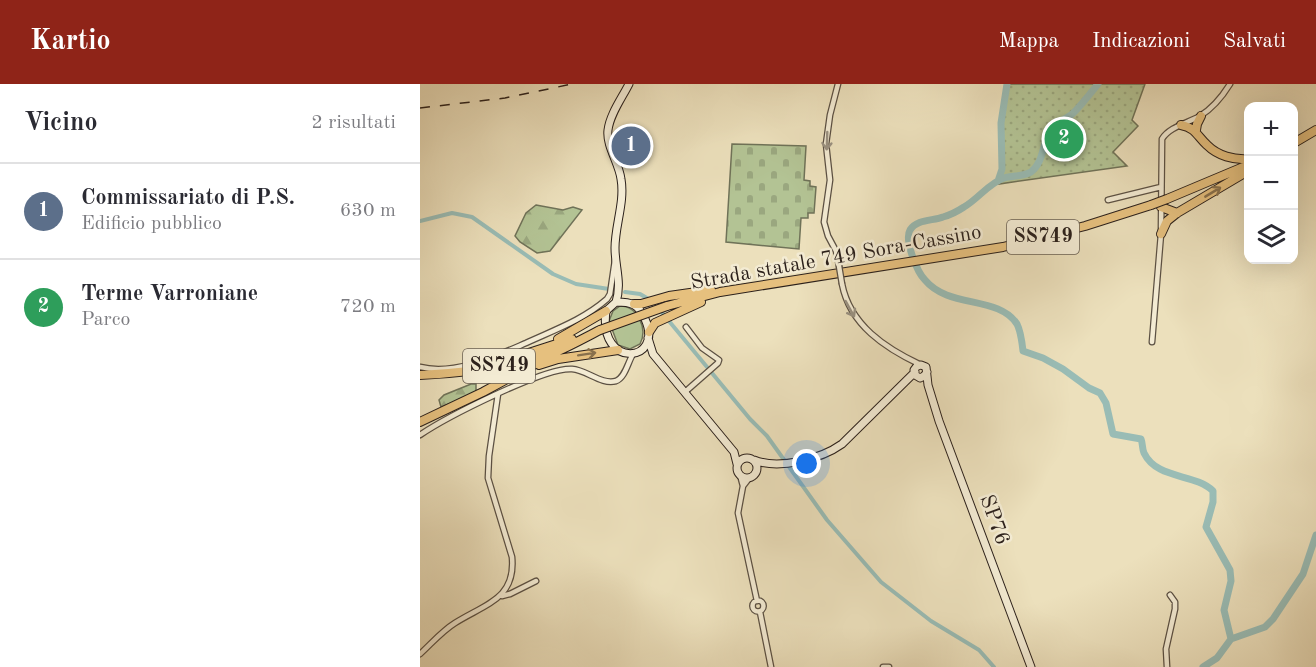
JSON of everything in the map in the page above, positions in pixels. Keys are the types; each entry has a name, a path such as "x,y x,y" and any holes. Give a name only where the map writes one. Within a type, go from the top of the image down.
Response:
{"highway":[{"path":"1196,130 1201,116"},
{"path":"1181,125 1196,130 1214,151 1233,159 1244,159"},
{"path":"1298,140 1316,130"},
{"name":"Strada statale 749 Sora-Cassino","path":"420,375 450,374 496,366 560,350 666,301 1002,248 1085,226 1151,205 1244,167"},
{"path":"1161,234 1167,221 1177,213 1244,173"},
{"path":"1161,207 1177,213"},
{"path":"649,335 655,323 703,301 748,288"},
{"path":"636,303 666,301"},
{"path":"510,359 565,336 606,311"},
{"name":"Strada statale 749 Sora-Cassino","path":"436,374 510,359 600,330"},
{"path":"420,422 560,350"},
{"path":"516,374 558,358 620,351"}],"street":[{"path":"629,84 610,121 608,131 609,144 618,165 622,187 615,240 620,288 616,302 606,311 605,321 608,338 620,351 625,354 653,354"},
{"path":"838,84 826,144 830,180 824,222 828,237 836,251 849,309 867,330 911,360 928,385"},
{"path":"1152,342 1161,234 1162,139 1164,135 1201,116 1223,96 1230,84"},
{"path":"1108,200 1161,187"},
{"path":"420,367 437,369 483,361 576,321 607,299 610,294 616,258"},
{"path":"620,288 636,303 646,321 653,354 734,452 743,486 738,513 757,601 764,604 760,612 771,667"},
{"path":"616,302 636,303"},
{"path":"685,392 717,364 718,358 702,348 686,327"},
{"path":"420,435 461,412 535,377 572,369 603,381 614,381 621,378 626,364 645,347 649,335"},
{"path":"620,351 626,364"},
{"name":"SP76","path":"918,372 926,368 928,385 939,420 1030,667"},
{"path":"740,475 745,478 770,465 817,458 830,453 918,372"},
{"path":"498,394 488,478 512,557 513,570 510,582 502,596"},
{"path":"734,452 770,465"},
{"path":"737,464 741,459 751,459 757,466 753,475 743,486"},
{"path":"420,654 453,624 502,596 536,581"},
{"path":"1167,667 1166,649 1175,609 1175,602 1170,595"},
{"path":"883,667 889,667"}],"green space":[{"path":"1009,84 1145,84 1132,120 1138,126 1113,152 1127,166 999,184 1004,156 1002,123"},
{"path":"732,144 806,146 804,180 810,181 810,186 816,187 814,213 808,213 808,218 801,218 799,249 726,242"},
{"path":"536,205 563,210 573,207 582,210 550,251 537,253 515,236 526,213"},
{"path":"620,306 632,310 642,325 640,344 630,349 618,345 609,321 613,311"},
{"path":"476,384 476,393 441,407 439,400 444,395"}],"waterway":[{"path":"998,181 1002,169 1001,123 1007,84"},
{"path":"1098,84 1071,115 1052,129 1047,137 1041,158 1031,172 999,180 957,211 913,226 909,235 910,248 922,276 935,289 947,295 998,309 1009,315 1017,324 1023,351 1043,358 1100,393 1106,403 1113,434 1141,439 1144,453 1158,468 1196,481 1213,491 1213,502 1206,527 1230,570 1231,581 1224,610 1231,639"},
{"path":"420,221 452,213 472,217 553,274 576,284 609,289"},
{"path":"625,292 640,294 652,301"},
{"path":"659,309 750,419 767,436 827,520 881,582 931,621 979,650 994,667"},
{"path":"1231,639 1265,627 1273,619 1303,574 1316,535"},
{"path":"1203,667 1217,658 1231,639"}],"railway":[{"path":"420,108 505,98 572,84"}],"place":[{"name":"Terme Varroniane","path":"1064,139"},
{"name":"Commissariato di P.S.","path":"631,146"}]}
